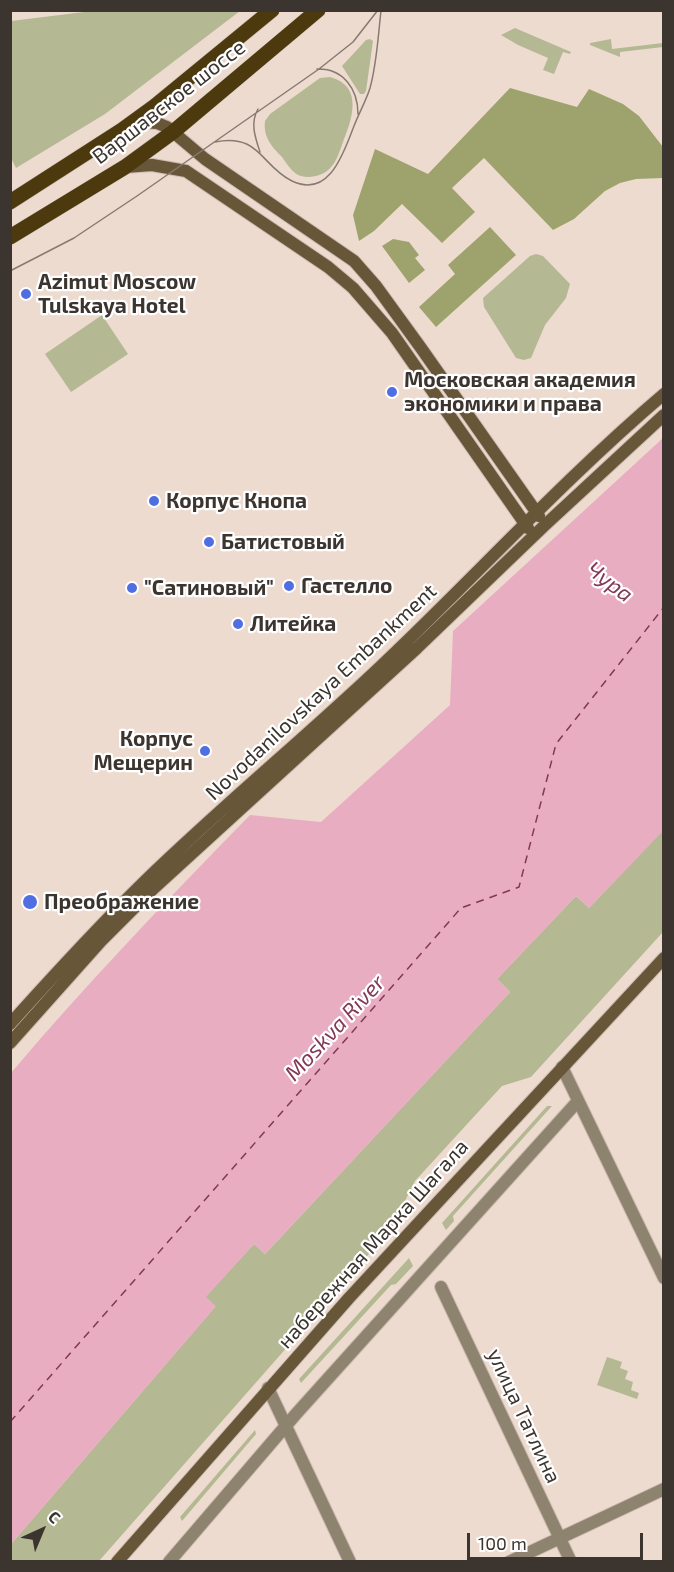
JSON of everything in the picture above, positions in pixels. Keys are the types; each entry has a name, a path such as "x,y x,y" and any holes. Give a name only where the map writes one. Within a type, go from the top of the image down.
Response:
{"main road":[{"name":"Варшавское шоссе","path":"10,202 155,106 272,10"},
{"name":"Варшавское шоссе","path":"10,237 125,167 173,132 318,10"},
{"path":"122,130 142,122 157,123 173,132 205,159 354,261 376,286 413,337 545,525"},
{"path":"125,167 152,165 186,171 309,254 353,288 380,317 409,356 534,536"},
{"name":"Novodanilovskaya Embankment","path":"10,1024 93,934 146,881 373,673 433,616 536,511 663,394"},
{"name":"Novodanilovskaya Embankment","path":"10,1043 101,941 154,888 417,648 663,415"},
{"name":"набережная Марка Шагала","path":"117,1562 268,1388 663,958"}],"street":[{"path":"562,1067 659,1256 663,1278"},
{"path":"170,1562 286,1426 578,1101"},
{"name":"улица Татлина","path":"441,1287 571,1562"},
{"path":"268,1388 350,1562"},
{"path":"509,1562 663,1489"}],"green space":[{"path":"92,11 240,11 105,114 16,168 10,156 11,21"},
{"path":"515,28 571,52 570,54 563,52 554,74 543,70 548,58 501,35"},
{"path":"611,39 612,49 663,43 663,47 620,52 620,57 590,45 590,43"},
{"path":"366,40 373,41 366,91 360,94 342,66"},
{"path":"330,77 341,81 348,88 353,105 350,124 333,165 322,174 313,177 301,176 293,171 272,145 265,132 265,121 270,114 320,78"},
{"path":"510,88 577,107 589,89 623,104 639,116 663,147 663,178 636,179 620,183 605,191 574,219 553,230 484,158 452,188 475,212 442,243 402,204 374,231 359,241 353,215 375,149 428,174"},
{"path":"490,227 516,255 436,327 419,307 455,274 448,265"},
{"path":"393,239 409,242 419,255 415,258 425,270 409,283 382,246"},
{"path":"536,254 543,256 570,284 566,298 545,325 531,358 524,360 516,358 484,307 483,298 530,256"},
{"path":"102,315 128,354 71,392 45,354"},
{"path":"663,830 663,932 531,1077 502,1086 415,1181 391,1229 99,1561 11,1562 11,1544 215,1307 205,1297 254,1244 265,1254 510,992 497,979 576,896 589,908"},
{"path":"547,1106 552,1106 453,1216 454,1221 446,1230 442,1223"},
{"path":"409,1258 413,1266 396,1284 391,1285 301,1383 299,1379"},
{"path":"607,1357 622,1362 620,1368 628,1371 625,1379 633,1382 631,1390 639,1393 637,1399 597,1385"},
{"path":"255,1430 256,1434 182,1521 180,1517"}],"water":[{"path":"663,438 663,831 589,908 576,896 497,979 510,992 265,1254 254,1244 206,1297 216,1306 11,1544 11,1073 98,974 250,815 321,822 450,705 453,631"}],"ferry route":[{"path":"10,1422 461,908 519,887 556,744 664,607"}],"tram line":[{"path":"10,271 74,238 319,69 353,42 378,10"},
{"path":"215,142 230,140 251,146 282,175 292,181 305,185 316,184 326,178 340,159 370,88 376,59 381,11"},
{"path":"317,69 334,72 347,82 355,96 358,114"},
{"path":"258,109 254,125 260,152"}],"place":[{"name":"Azimut Moscow Tulskaya Hotel","path":"26,294"},
{"name":"Московская академия экономики и права","path":"392,392"},
{"name":"Корпус Кнопа","path":"154,501"},
{"name":"Батистовый","path":"209,542"},
{"name":"Гастелло","path":"289,586"},
{"name":"\"Сатиновый\"","path":"132,588"},
{"name":"Литейка","path":"238,624"},
{"name":"Корпус Мещерин","path":"205,751"},
{"name":"Преображение","path":"30,902"}],"water label":[{"name":"Чура","path":"610,582"},
{"name":"Moskva River","path":"335,1028"}]}
